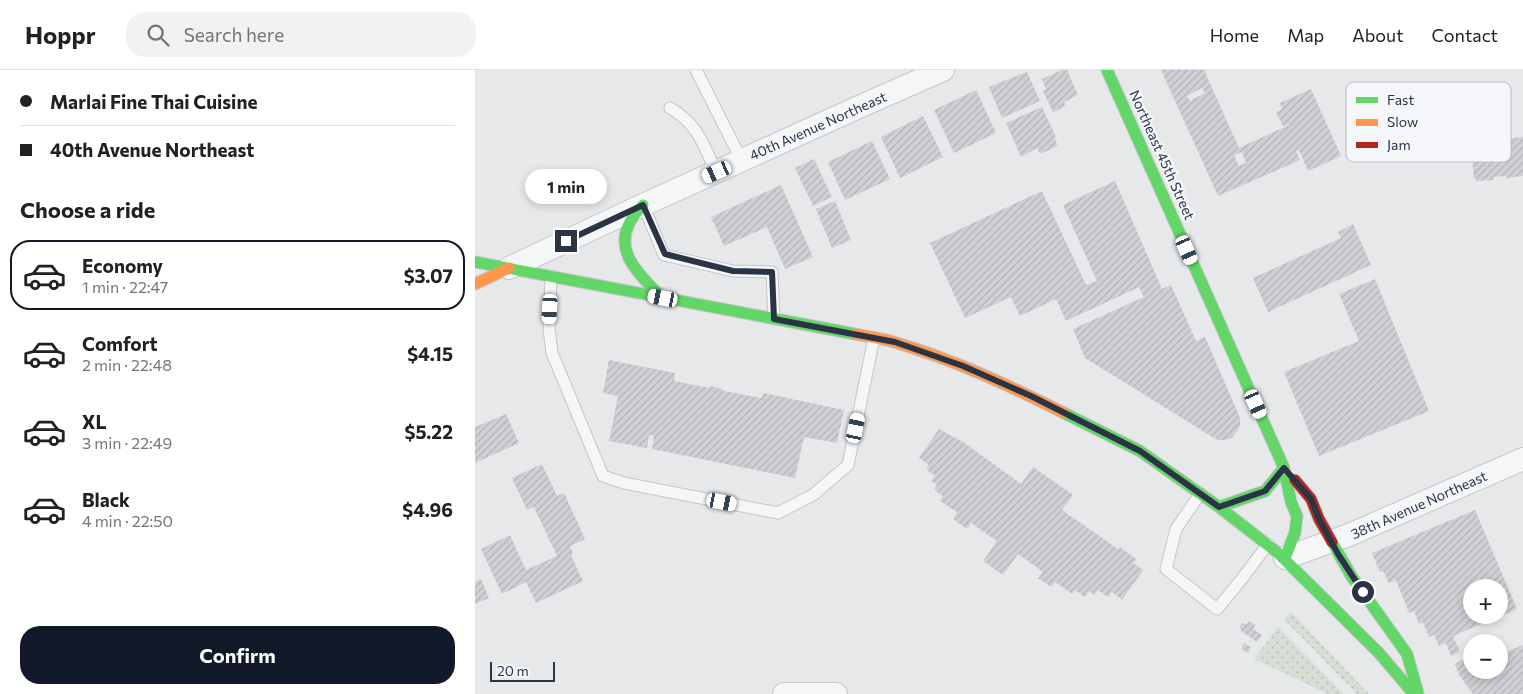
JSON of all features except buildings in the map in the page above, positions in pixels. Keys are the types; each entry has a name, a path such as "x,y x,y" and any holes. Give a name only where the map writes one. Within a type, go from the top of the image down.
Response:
{"main road":[{"name":"Northeast 45th Street","path":"1107,70 1284,468 1291,502 1297,516 1295,533 1276,551"},
{"path":"643,205 629,223 623,243 632,266 663,298"},
{"path":"475,262 895,342 963,366 1031,396 1140,451 1219,507 1276,551 1379,652 1413,694"},
{"name":"40th Avenue Northeast","path":"475,284 509,268"},
{"path":"1219,507 1265,491 1284,468 1311,499 1319,519 1352,577 1407,654 1418,694"}],"street":[{"name":"40th Avenue Northeast","path":"509,268 643,205 943,70"},
{"name":"38th Avenue Northeast","path":"1276,551 1332,542 1523,459"},
{"path":"784,694 836,694"}],"lane":[{"path":"695,70 742,161"},
{"path":"670,108 681,114 700,136 717,172"},
{"path":"643,205 665,254 733,271 772,272 774,319"},
{"path":"551,276 549,329 552,353 603,476 624,483 778,513 813,495 848,464 874,338"},
{"path":"1199,494 1176,529 1166,569 1217,609 1241,580 1276,551"}],"shaded area":[{"path":"1291,612 1369,694 1357,694 1284,619"},
{"path":"1278,627 1344,694 1328,694 1254,659"}],"traffic: fast":[{"path":"1107,70 1284,468 1291,502 1297,516 1295,533 1285,558"},
{"path":"643,205 633,216 629,224 625,235 625,245 628,255 639,274 662,298"},
{"path":"475,262 855,334"},
{"path":"1064,413 1140,451 1219,507 1278,553 1379,653 1414,694"},
{"path":"1219,507 1265,491 1284,468"},
{"path":"1332,542 1352,577 1407,654 1418,693"}],"traffic: slow":[{"path":"475,284 509,268"},
{"path":"855,334 892,341 940,357 1003,383 1064,413"}],"traffic: jam":[{"path":"1295,480 1311,499 1319,519 1332,542"}],"route":[{"path":"566,241 643,205 665,254 733,271 772,272 774,319 895,342 963,366 1031,396 1140,451 1219,507 1265,491 1284,468 1311,499 1319,519 1338,554 1363,592"}]}
